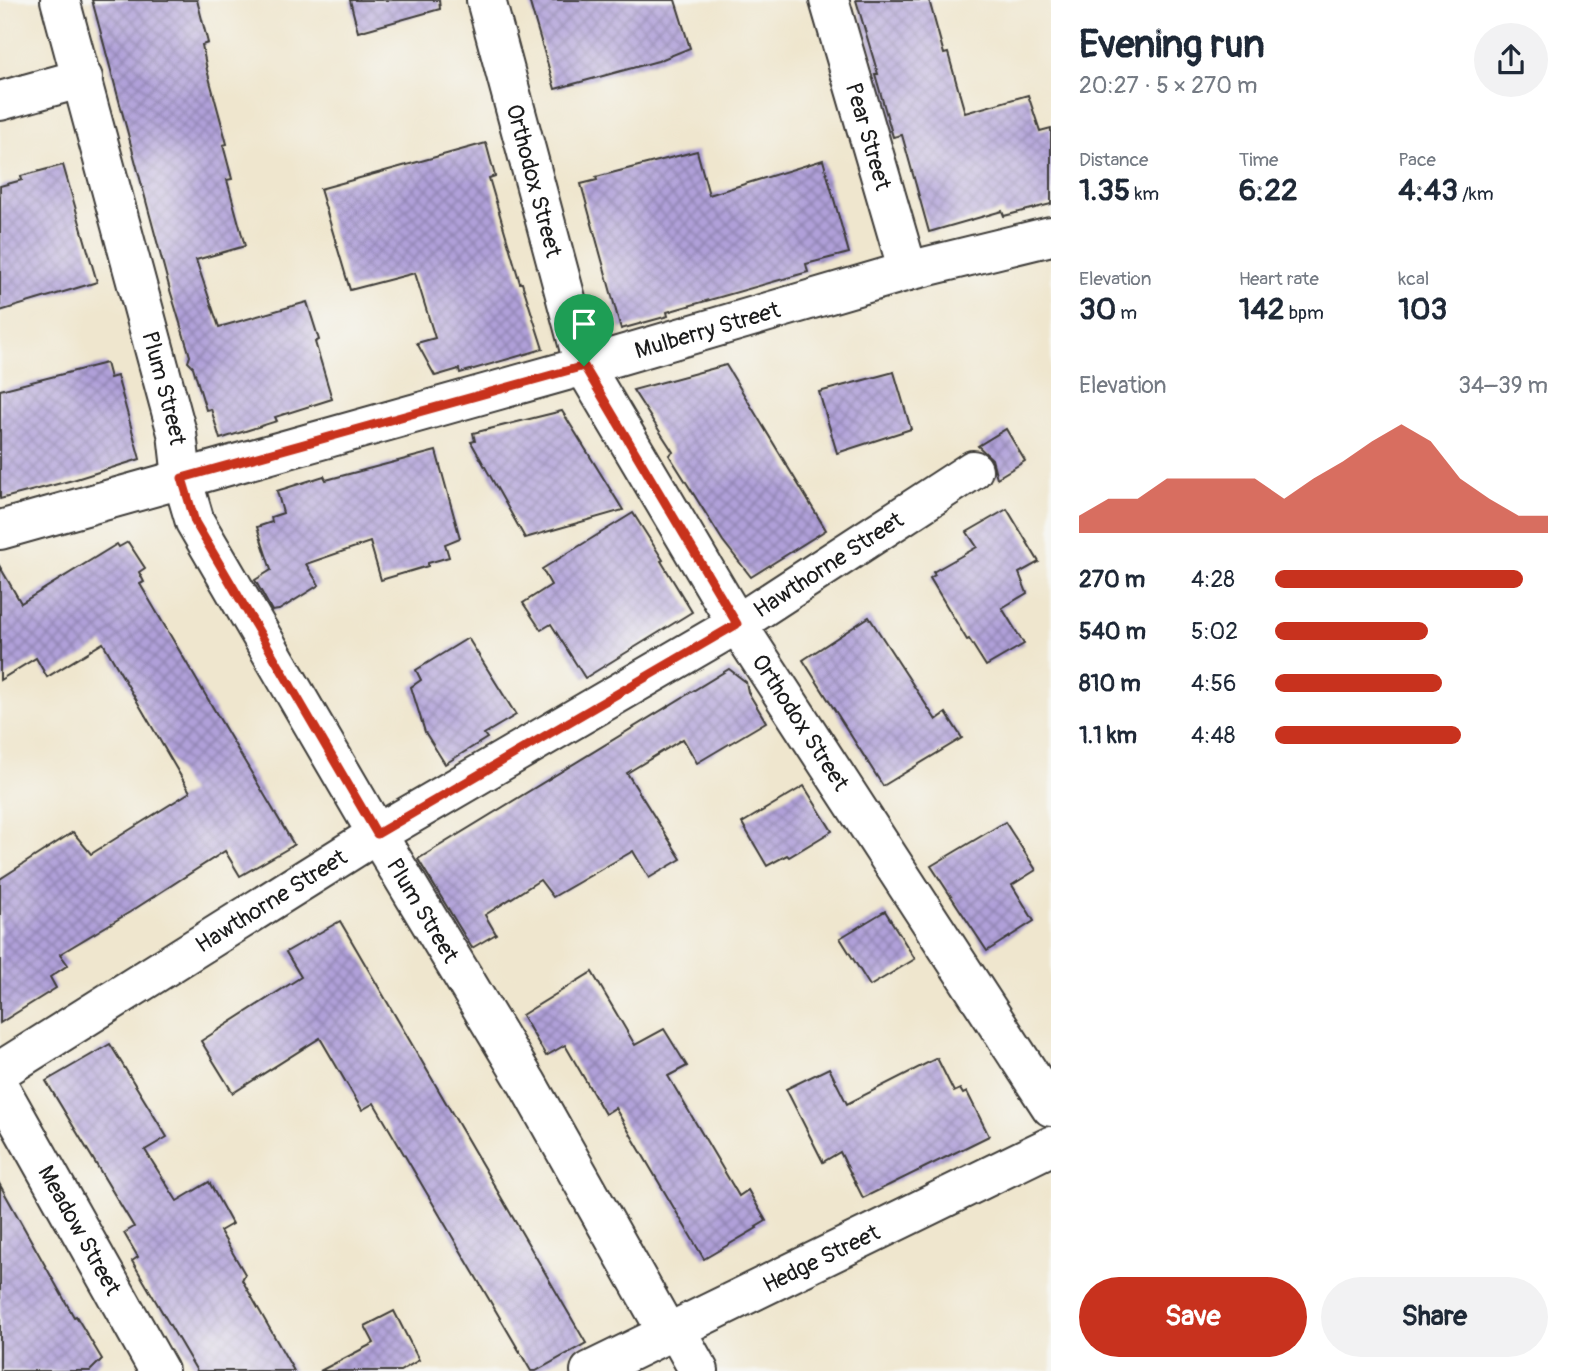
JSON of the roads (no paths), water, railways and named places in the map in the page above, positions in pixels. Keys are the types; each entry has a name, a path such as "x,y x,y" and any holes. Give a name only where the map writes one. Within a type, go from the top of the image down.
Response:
{"street":[{"name":"Plum Street","path":"61,0 177,433 182,478 195,522 671,1330 699,1371"},
{"name":"Orthodox Street","path":"486,0 584,366 737,624 1051,1107"},
{"name":"Pear Street","path":"829,0 908,271"},
{"path":"0,101 83,78"},
{"name":"Mulberry Street","path":"0,530 584,366 908,271 1051,236"},
{"name":"Hawthorne Street","path":"0,1071 377,834 737,624 973,470"},
{"name":"Meadow Street","path":"0,1088 159,1371"},
{"name":"Hedge Street","path":"590,1371 1051,1146"}]}
